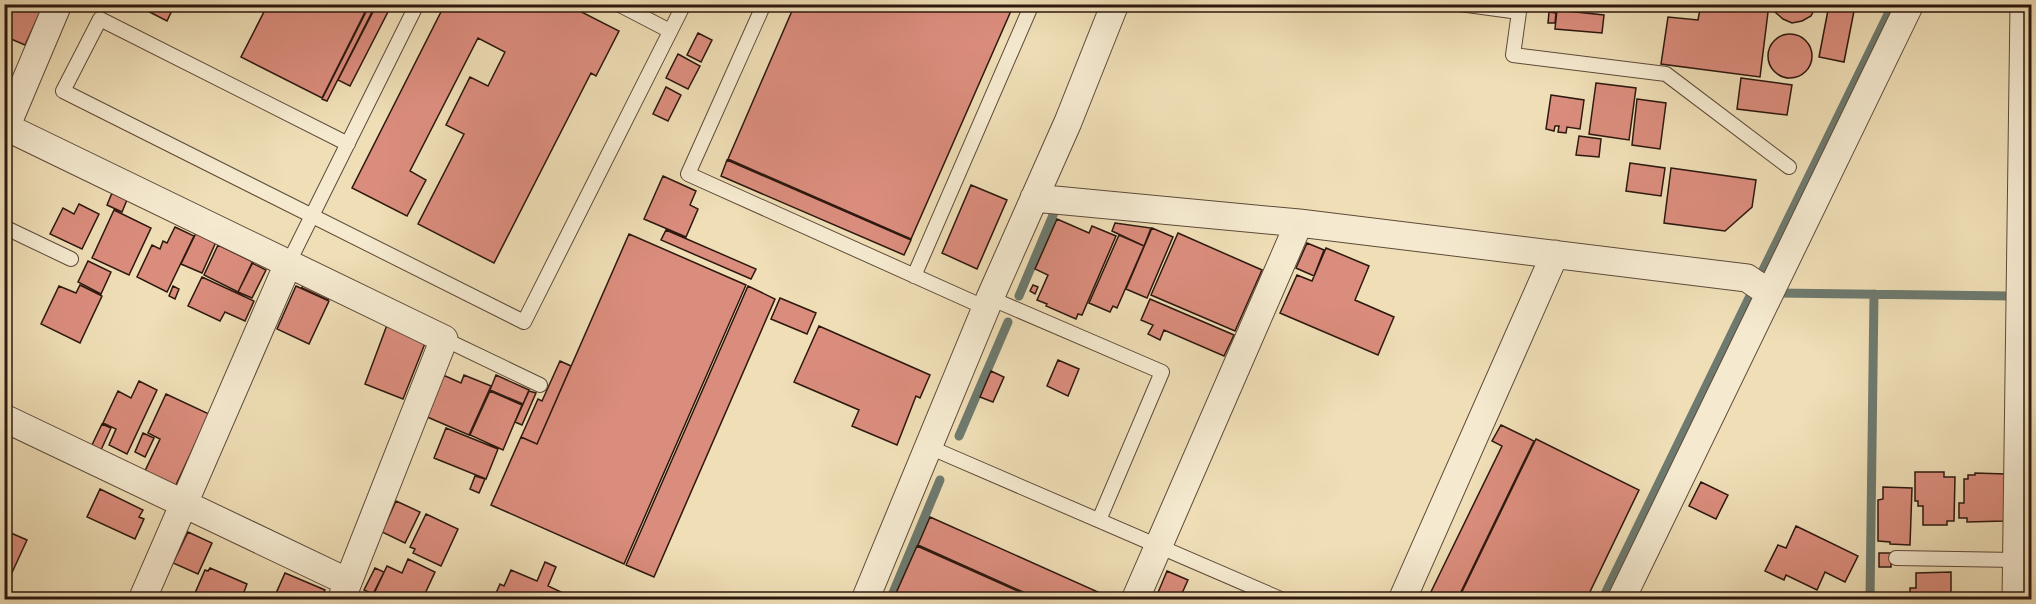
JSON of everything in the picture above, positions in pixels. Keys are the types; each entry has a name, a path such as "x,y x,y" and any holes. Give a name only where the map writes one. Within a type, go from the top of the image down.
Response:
{"street":[{"path":"4,418 183,504 345,591 444,339 5,128 58,4"},
{"path":"865,600 988,303 1068,122 1115,4"},
{"path":"1621,600 1910,4"},
{"path":"2016,600 2024,4"},
{"path":"1034,198 1299,223 1747,278 1769,293"},
{"path":"1135,600 1299,223"},
{"path":"1402,600 1555,254"},
{"path":"142,600 288,264"}],"lane":[{"path":"288,264 417,4"},
{"path":"618,4 670,31"},
{"path":"348,144 100,19 63,91 524,322 684,4"},
{"path":"764,4 688,174 914,276 1162,372 1099,520"},
{"path":"914,276 1032,4"},
{"path":"1460,4 1519,12 1513,55 1666,74 1789,167"},
{"path":"4,227 71,260"},
{"path":"444,339 540,385"},
{"path":"929,447 1283,600"},
{"path":"1896,558 2016,560"}],"building":[{"path":"10,4 43,6 25,45 4,36 4,17"},
{"path":"134,4 175,4 167,21"},
{"path":"268,4 369,4 322,98 241,57"},
{"path":"370,4 376,4 327,101 322,99"},
{"path":"377,4 392,4 350,86 338,80"},
{"path":"445,4 566,4 619,31 596,76 591,73 494,263 418,224 464,134 446,125 470,77 488,86 505,52 478,38 410,171 426,180 407,216 352,188"},
{"path":"795,4 1014,4 911,239 728,159"},
{"path":"1701,4 1769,4 1760,77 1661,64 1668,17 1698,20"},
{"path":"1773,4 1817,4 1811,16 1792,23 1775,12"},
{"path":"1829,5 1854,11 1844,62 1819,57"},
{"path":"1557,10 1604,15 1602,33 1555,29"},
{"path":"1549,12 1556,13 1555,23 1548,23"},
{"path":"698,33 712,40 701,62 687,55"},
{"path":"1790,34 1799,35 1806,40 1811,47 1811,65 1806,72 1799,77 1790,78 1781,77 1774,72 1769,65 1768,56 1769,47 1774,40 1781,35"},
{"path":"678,54 700,66 688,89 666,78"},
{"path":"1741,78 1792,85 1787,115 1737,109"},
{"path":"1596,83 1636,88 1629,140 1589,134"},
{"path":"666,87 681,95 668,121 653,114"},
{"path":"1551,95 1584,100 1580,129 1567,127 1566,133 1558,132 1559,126 1555,126 1554,131 1546,129"},
{"path":"1637,99 1666,103 1660,149 1632,145"},
{"path":"1579,136 1601,139 1599,157 1576,155"},
{"path":"727,160 911,240 904,255 721,176"},
{"path":"1630,163 1665,168 1661,196 1626,191"},
{"path":"1671,168 1756,180 1752,207 1725,231 1664,223"},
{"path":"663,176 696,191 690,205 698,209 686,237 644,219"},
{"path":"971,185 1007,200 977,269 942,253"},
{"path":"112,193 127,200 122,212 107,205"},
{"path":"79,204 99,214 82,249 50,234 63,208 74,214"},
{"path":"114,210 151,228 129,275 92,258"},
{"path":"1057,219 1089,233 1092,226 1116,236 1082,315 1078,314 1076,319 1037,300 1048,275 1035,269"},
{"path":"1115,223 1151,228 1144,246 1112,231"},
{"path":"175,227 194,236 167,292 137,277 152,245 160,249 163,241 167,243"},
{"path":"1152,228 1173,237 1147,298 1126,289"},
{"path":"666,230 756,269 751,279 661,240"},
{"path":"196,233 216,242 202,273 181,264"},
{"path":"1178,233 1262,270 1235,331 1151,295"},
{"path":"629,234 746,285 624,564 491,505 521,437 537,444"},
{"path":"1119,235 1144,246 1117,308 1113,306 1110,312 1089,303"},
{"path":"1307,243 1324,250 1314,276 1296,268"},
{"path":"218,245 253,262 238,292 204,275"},
{"path":"1326,248 1369,266 1355,300 1394,317 1378,355 1280,313 1297,275 1312,281"},
{"path":"88,261 111,272 101,294 78,282"},
{"path":"252,263 266,270 252,298 238,292"},
{"path":"202,277 254,301 245,321 225,312 220,321 188,306"},
{"path":"304,282 330,294 328,300 302,288"},
{"path":"80,285 102,296 80,343 41,324 59,286 76,293"},
{"path":"1033,285 1038,287 1035,294 1030,291"},
{"path":"173,286 179,289 175,299 169,296"},
{"path":"296,286 329,301 309,344 277,329"},
{"path":"748,286 775,299 654,577 626,565"},
{"path":"780,298 816,313 807,334 771,319"},
{"path":"1150,299 1234,335 1224,356 1164,330 1160,340 1148,334 1153,325 1141,320"},
{"path":"387,325 426,341 403,399 365,384"},
{"path":"819,326 930,375 920,398 916,396 897,445 852,426 859,410 794,382"},
{"path":"1058,360 1079,369 1068,396 1047,386"},
{"path":"560,361 571,366 537,444 521,437 538,399 542,401"},
{"path":"991,371 1004,377 993,402 980,397"},
{"path":"443,375 461,383 464,375 491,386 469,435 425,416"},
{"path":"496,375 529,390 523,404 490,390"},
{"path":"139,381 157,390 127,454 109,445 116,429 103,423 118,391 131,398"},
{"path":"490,391 522,405 503,450 470,435"},
{"path":"529,391 536,393 522,425 515,422"},
{"path":"166,394 209,414 175,487 144,473 160,439 148,433"},
{"path":"102,424 111,428 101,450 92,445"},
{"path":"1501,425 1534,441 1457,600 1427,600 1502,446 1492,441"},
{"path":"446,428 498,449 486,479 434,458"},
{"path":"143,433 154,438 145,457 135,452"},
{"path":"1536,439 1639,490 1586,600 1458,600"},
{"path":"1915,472 1944,472 1944,477 1955,477 1954,521 1947,521 1947,525 1923,525 1923,506 1918,506 1918,501 1915,501"},
{"path":"1975,473 2006,474 2005,521 1967,522 1967,518 1959,518 1959,503 1964,503 1964,479 1968,479 1968,475 1975,475"},
{"path":"475,476 485,479 479,493 470,489"},
{"path":"1701,482 1728,495 1716,519 1689,506"},
{"path":"1883,487 1912,488 1910,545 1878,541 1878,500 1883,499"},
{"path":"100,489 143,510 139,517 144,519 135,539 87,517"},
{"path":"396,501 420,512 405,543 382,532"},
{"path":"426,514 458,529 441,566 413,553 415,549 410,547"},
{"path":"930,517 1107,596 1105,600 1041,600 918,545"},
{"path":"1796,526 1858,556 1845,582 1825,572 1817,590 1786,575 1784,580 1765,571 1778,545 1786,548"},
{"path":"4,530 27,540 4,590"},
{"path":"188,532 212,543 198,574 173,563"},
{"path":"917,546 1038,600 893,600"},
{"path":"1879,553 1891,553 1891,567 1879,567"},
{"path":"408,559 435,572 422,600 371,600 387,566 402,573"},
{"path":"545,562 556,567 548,586 578,600 493,600 500,584 504,586 511,570 537,581"},
{"path":"210,568 247,584 241,600 192,600 205,570 208,571"},
{"path":"375,568 384,572 373,594 364,590"},
{"path":"1167,571 1188,580 1179,600 1168,600 1157,595"},
{"path":"1951,572 1951,600 1910,600 1910,588 1916,588 1916,573"},
{"path":"285,573 325,590 321,600 273,600"}],"waterway":[{"path":"1761,274 1893,4"},
{"path":"1019,296 1056,208 1060,208"},
{"path":"1778,293 2009,296"},
{"path":"1870,600 1874,294"},
{"path":"1602,600 1749,298"},
{"path":"959,436 1008,322"},
{"path":"890,600 940,480"}]}
